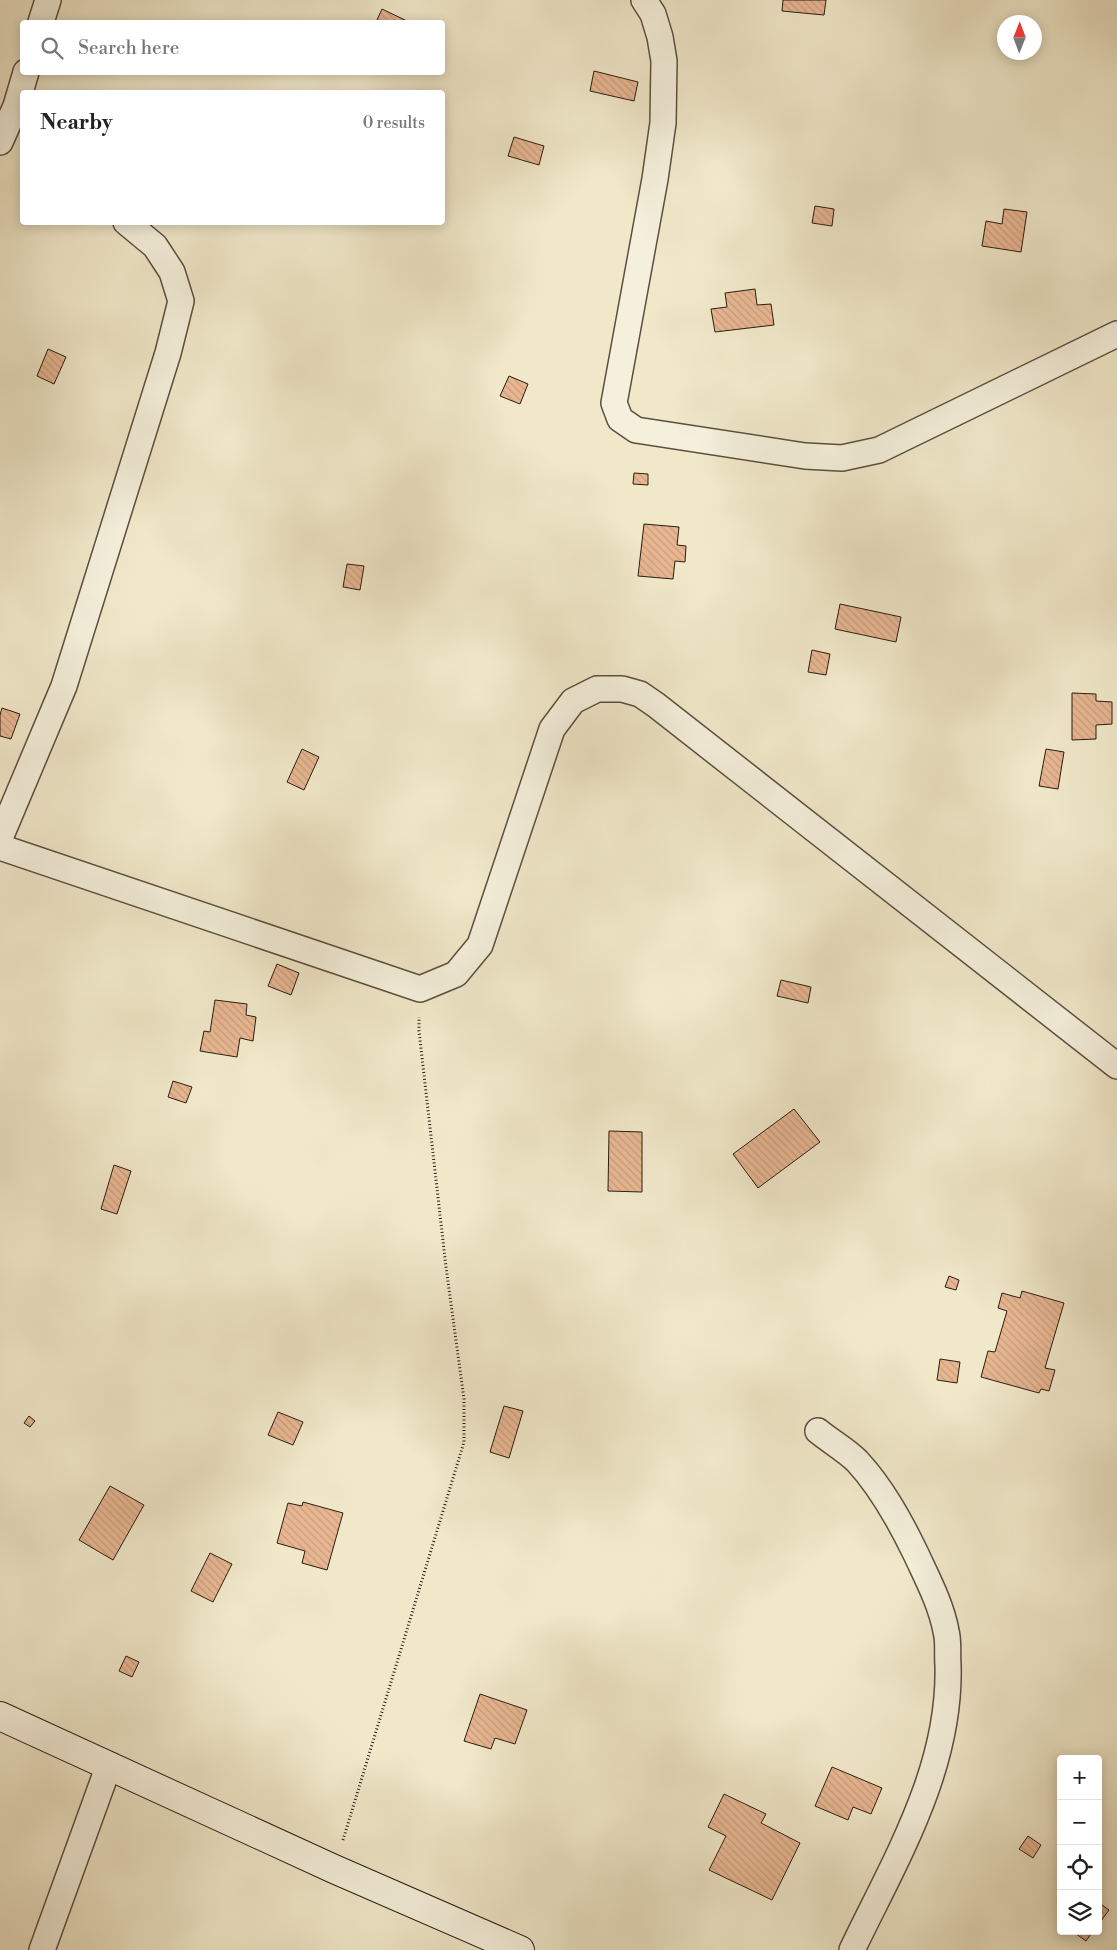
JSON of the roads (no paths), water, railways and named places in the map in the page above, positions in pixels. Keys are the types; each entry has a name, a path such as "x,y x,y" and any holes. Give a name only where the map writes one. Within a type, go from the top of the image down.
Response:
{"street":[{"path":"42,20 48,0"},
{"path":"644,0 652,14 660,37 664,61 662,123 655,179 614,403 620,419 636,430 805,456 842,458 879,450 1117,334"},
{"path":"23,90 26,75"},
{"path":"0,142 20,110"},
{"path":"0,838 64,686 168,353 181,301 172,272 155,246 130,225"},
{"path":"0,847 420,989 456,974 480,945 552,729 556,722 573,701 596,689 622,689 640,694 656,705 1117,1066"},
{"path":"818,1431 856,1460 878,1486 904,1529 928,1580 947,1632 948,1684 942,1736 931,1778 915,1818 852,1950"},
{"path":"0,1716 334,1869 520,1950"},
{"path":"42,1950 109,1765"}]}
